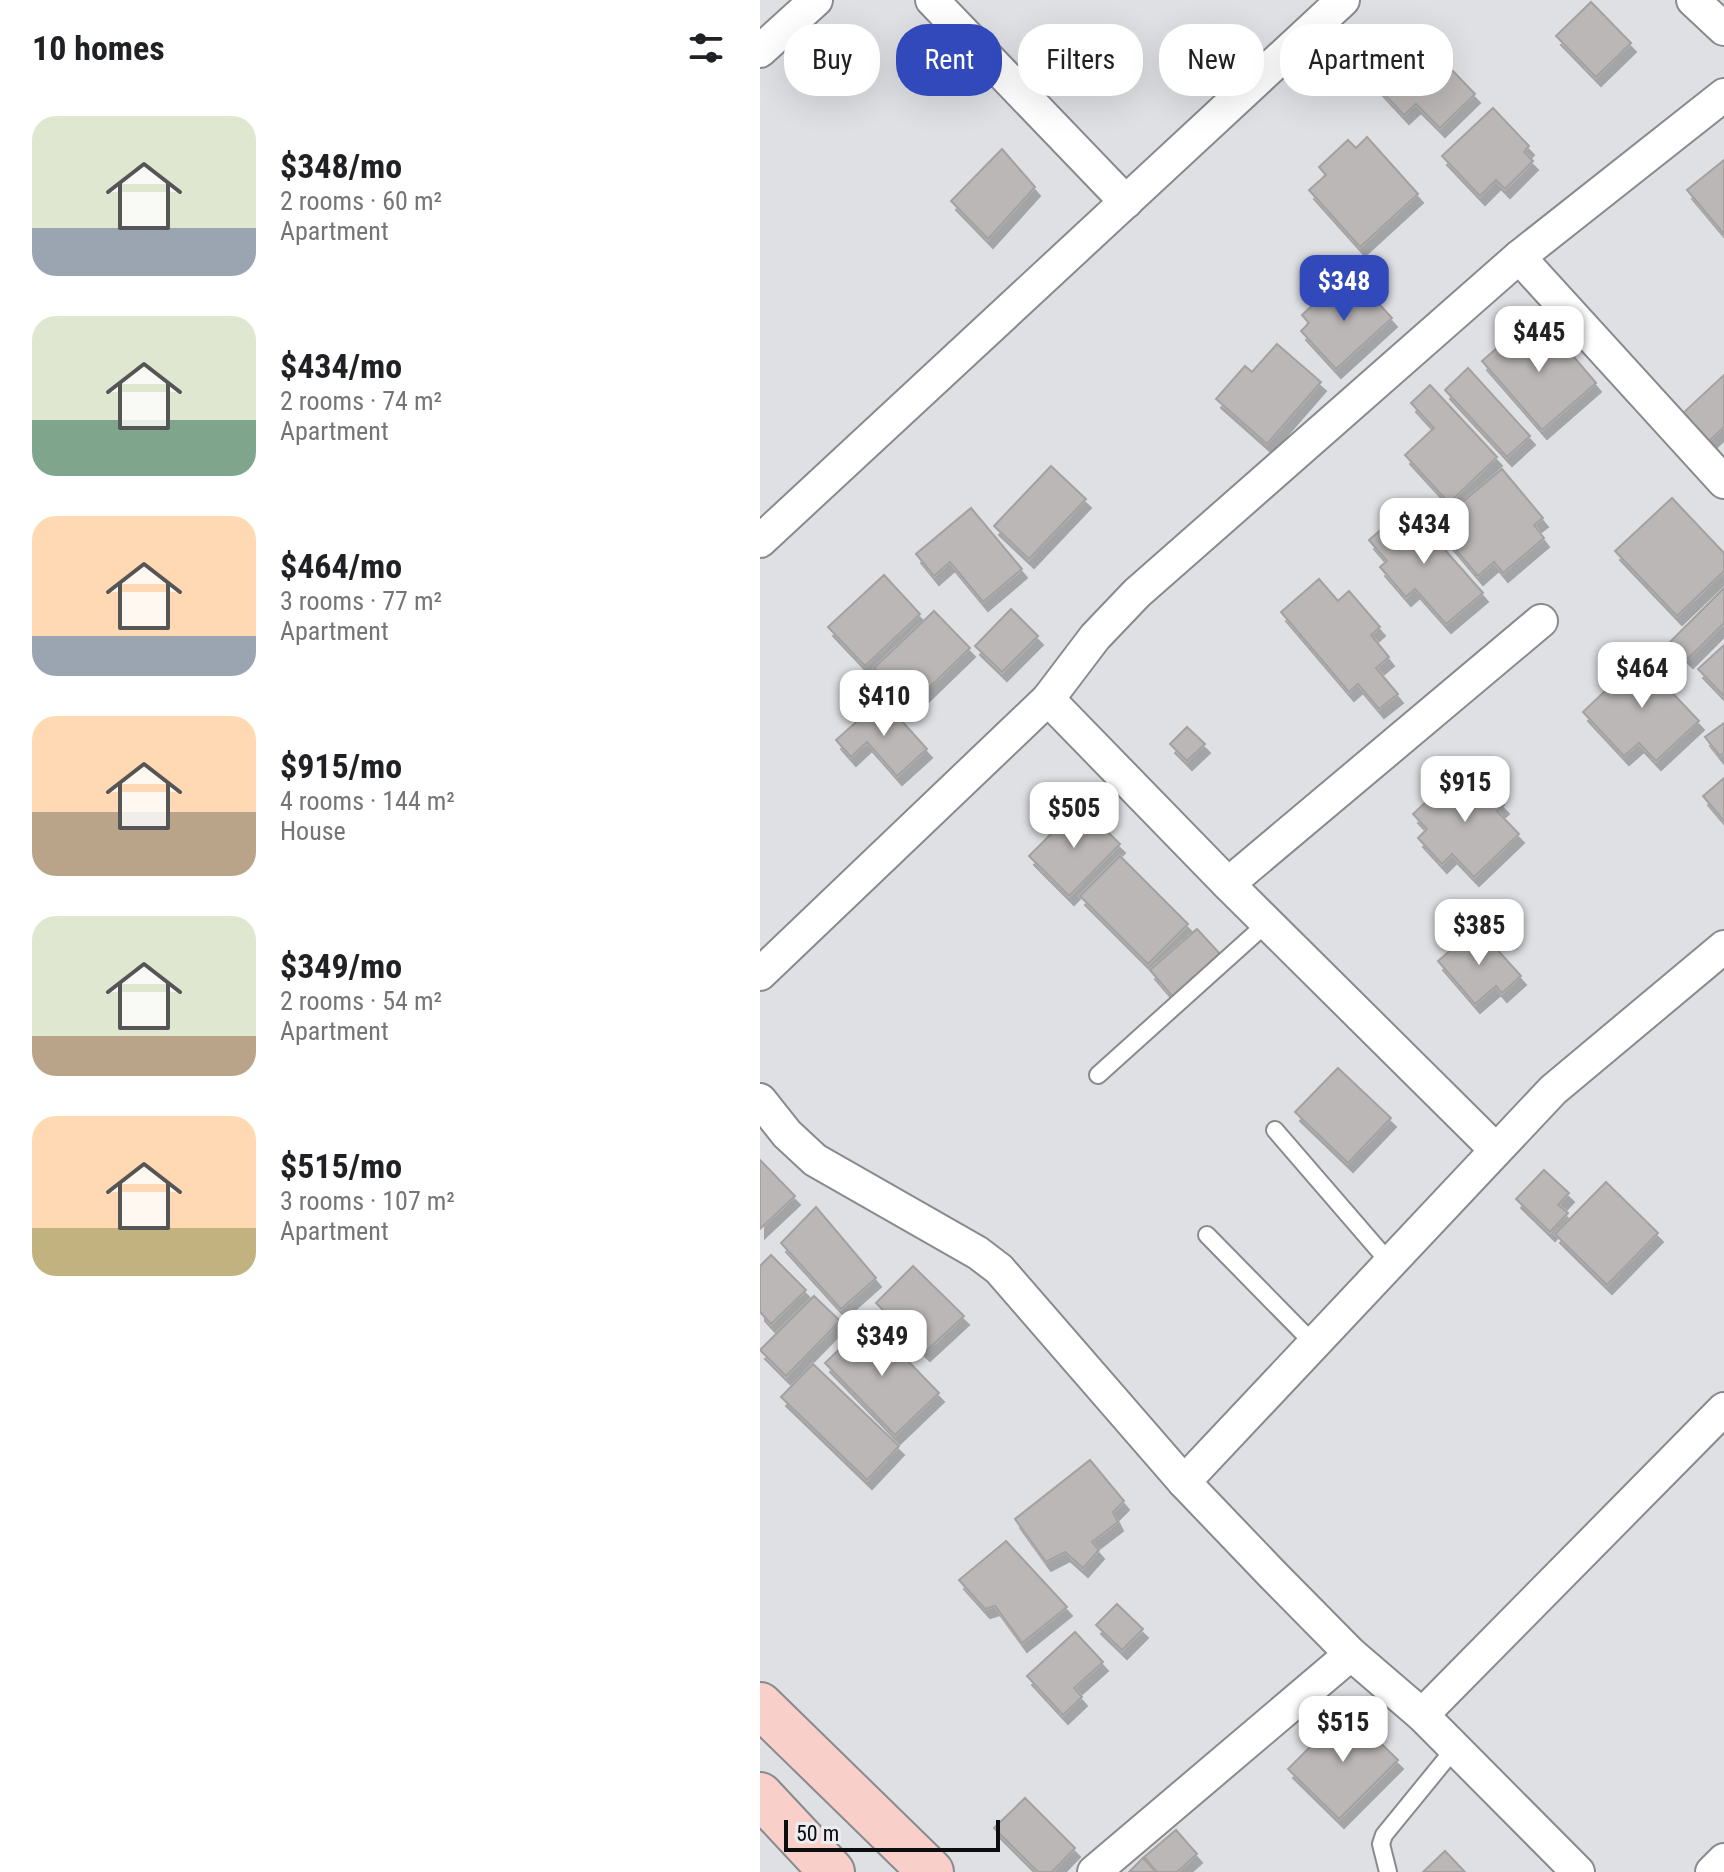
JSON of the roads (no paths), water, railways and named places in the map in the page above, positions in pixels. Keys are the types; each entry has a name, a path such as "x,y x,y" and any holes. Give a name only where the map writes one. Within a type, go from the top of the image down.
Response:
{"main road":[{"path":"760,1705 931,1872"},
{"path":"760,1795 832,1872"}],"street":[{"path":"760,51 816,0"},
{"path":"932,0 1126,202"},
{"path":"760,541 1343,0"},
{"path":"1693,0 1724,29"},
{"path":"760,974 1048,699 1095,637 1137,593 1519,257 1724,95"},
{"path":"1519,257 1724,482"},
{"path":"1228,884 1541,621"},
{"path":"1048,699 1228,884 1495,1149"},
{"path":"1184,1482 1553,1090 1724,947"},
{"path":"760,1100 787,1134 815,1160 978,1253 999,1269 1184,1482 1351,1654 1422,1715 1578,1872"},
{"path":"1422,1715 1724,1409"},
{"path":"1094,1872 1351,1654"},
{"path":"1712,1872 1724,1860"}],"lane":[{"path":"1098,1075 1267,923"},
{"path":"1275,1130 1389,1262"},
{"path":"1207,1235 1313,1343"},
{"path":"1388,1872 1381,1844 1384,1835 1455,1748"}]}
